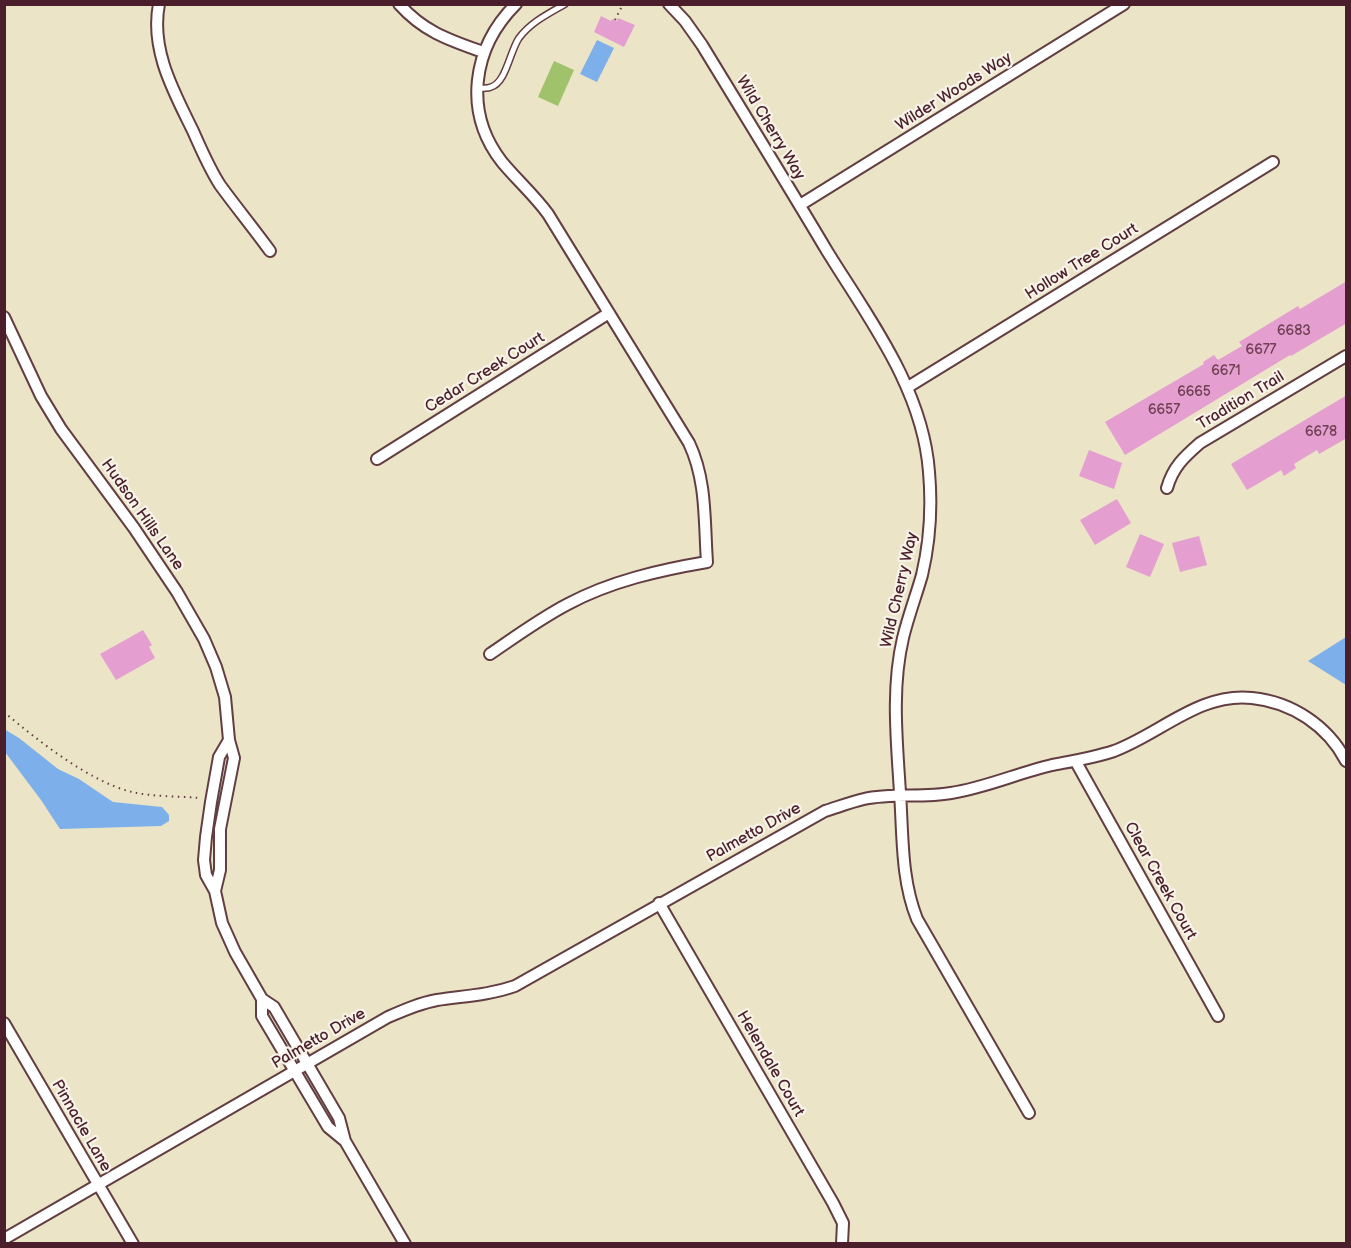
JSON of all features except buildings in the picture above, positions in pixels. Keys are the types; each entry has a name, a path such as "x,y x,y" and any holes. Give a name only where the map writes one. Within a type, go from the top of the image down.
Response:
{"street":[{"path":"159,4 158,36 161,60 170,84 215,176 270,251"},
{"path":"399,4 428,30 445,39 483,52"},
{"path":"490,654 568,604 595,592 671,568 707,562 704,498 696,458 689,443 548,214 538,199 503,162 483,128 477,88 483,52 491,35 516,4"},
{"name":"Wild Cherry Way","path":"669,4 685,21 702,45 908,387 923,436 929,468 931,504 927,553 903,638 896,681 896,730 904,869 911,904 926,936 1029,1113"},
{"name":"Wilder Woods Way","path":"800,205 1124,4"},
{"name":"Hollow Tree Court","path":"908,387 1273,162"},
{"name":"Cedar Creek Court","path":"377,459 609,313"},
{"name":"Hudson Hills Lane","path":"4,317 41,396 61,429 160,565 204,639 225,697 229,720 229,740 234,758 220,829 220,870 215,891 222,923 235,952 262,999 274,1007 339,1118 345,1142 405,1244"},
{"name":"Tradition Trail","path":"1167,488 1178,463 1200,443 1347,356"},
{"name":"Palmetto Drive","path":"4,1239 388,1017 412,1006 436,1000 496,992 515,986 825,811 866,799 965,791 1052,765 1076,762 1134,742 1195,708 1215,701 1251,698 1291,708 1308,718 1327,734 1347,761"},
{"name":"Clear Creek Court","path":"1076,762 1218,1016"},
{"name":"Helendale Court","path":"659,903 833,1203 843,1223 842,1244"},
{"name":"Hudson Hills Lane","path":"262,999 262,1016 328,1127 345,1142"},
{"name":"Pinnacle Lane","path":"4,1023 133,1244"}],"lane":[{"path":"477,88 492,87 499,82 519,39 538,20 565,4"}],"path":[{"path":"615,20 623,4"},
{"path":"4,712 59,754 108,785 134,793 200,798"}],"green space":[{"path":"554,61 574,70 558,106 538,97"}],"water":[{"path":"597,40 614,48 597,82 580,74"},
{"path":"1346,637 1346,685 1308,661"},
{"path":"4,729 58,769 79,779 113,802 162,807 169,815 169,821 161,826 60,829 5,752"}]}
